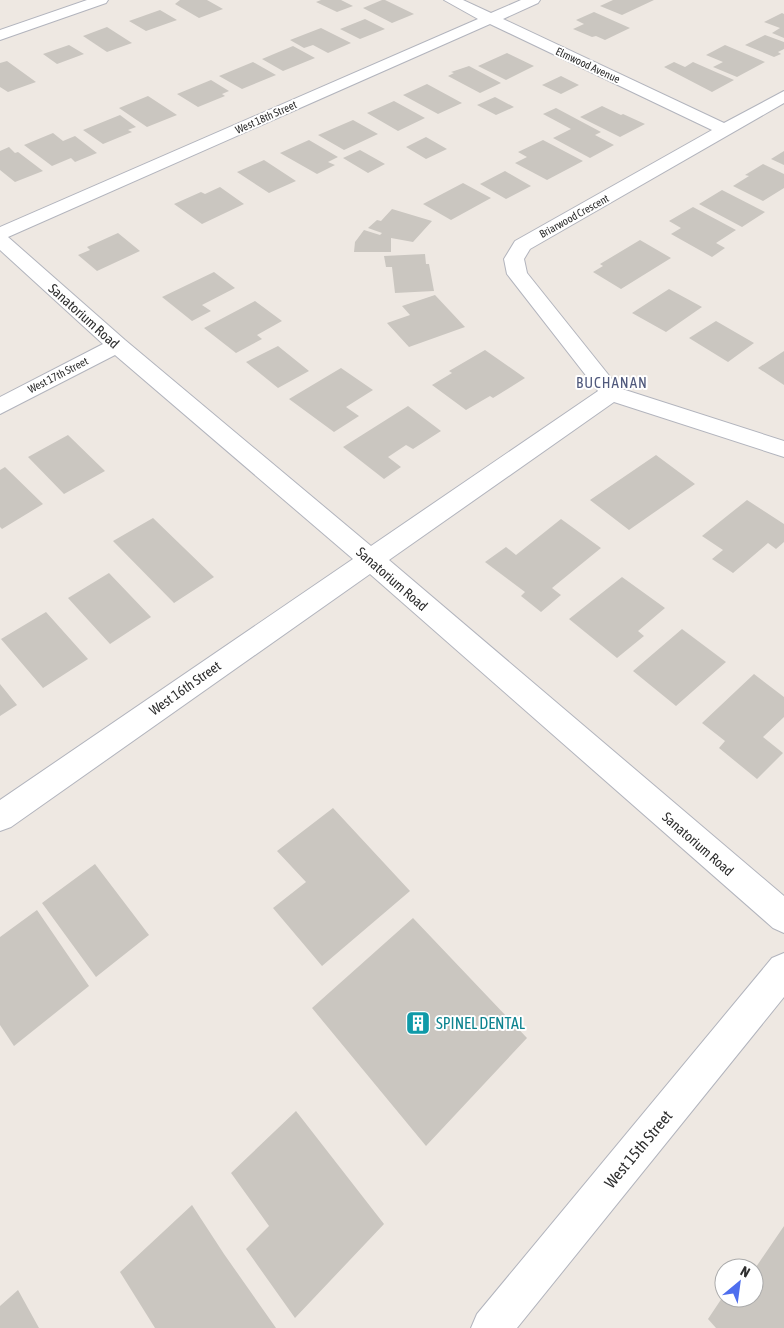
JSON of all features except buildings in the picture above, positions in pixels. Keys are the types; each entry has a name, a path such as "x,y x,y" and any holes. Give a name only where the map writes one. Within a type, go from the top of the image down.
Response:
{"street":[{"path":"0,35 101,0"},
{"name":"Elmwood Avenue","path":"451,0 726,130"},
{"name":"West 18th Street","path":"0,234 533,0"},
{"name":"Briarwood Crescent","path":"611,393 517,274 514,259 522,245 784,96"},
{"name":"Sanatorium Road","path":"0,240 117,345 370,559 784,917"},
{"name":"West 17th Street","path":"0,406 117,345"},
{"path":"370,559 611,393 784,449"},
{"name":"West 16th Street","path":"0,818 370,559"},
{"name":"West 15th Street","path":"491,1328 784,970"}],"place":[{"name":"SPINEL DENTAL","path":"418,1023"}],"district":[{"name":"BUCHANAN","path":"612,383"}]}
